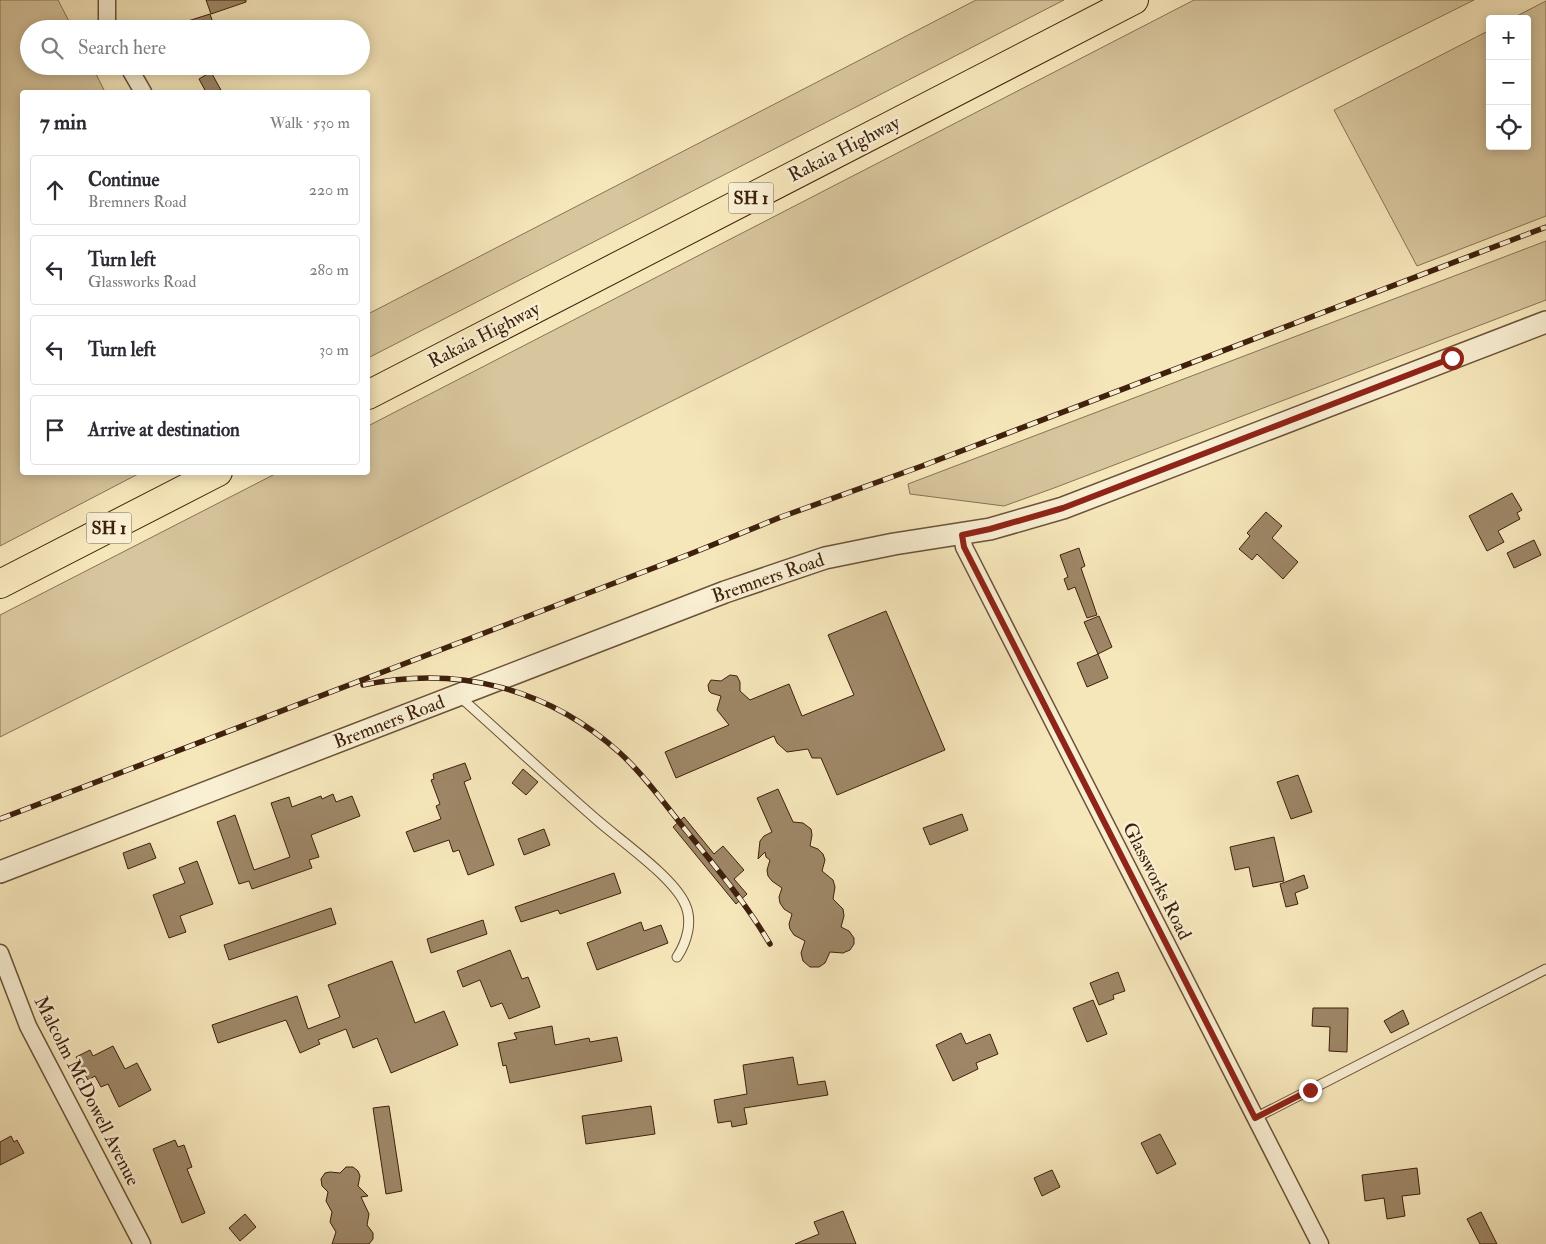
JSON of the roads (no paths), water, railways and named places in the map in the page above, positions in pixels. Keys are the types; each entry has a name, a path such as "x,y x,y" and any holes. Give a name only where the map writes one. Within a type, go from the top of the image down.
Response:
{"highway":[{"name":"Rakaia Highway","path":"370,395 1134,0"},
{"name":"SH 1","path":"0,584 212,475"}],"street":[{"path":"107,0 107,20"},
{"path":"133,75 141,90"},
{"name":"Bremners Road","path":"0,872 790,568 867,549 990,529 1063,508 1546,322"},
{"name":"Glassworks Road","path":"962,535 964,547 1320,1244"},
{"name":"Malcolm McDowell Avenue","path":"0,953 28,1026 142,1244"}],"lane":[{"path":"459,695 597,820 668,880 686,905 689,927 683,948 677,957"},
{"path":"1255,1118 1546,969"}],"railway":[{"path":"0,819 690,554 781,517 922,466 1546,227"},
{"path":"363,685 433,678 467,681 500,687 532,698 563,712 592,731 620,753 654,789 729,884 770,944"}]}
